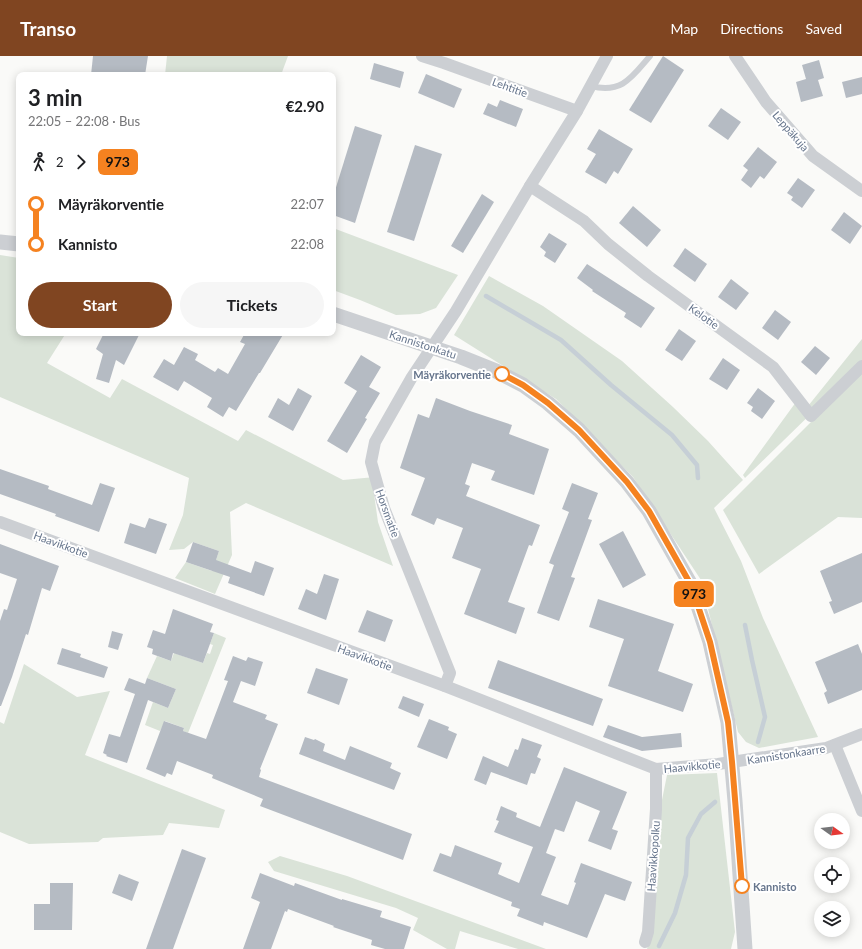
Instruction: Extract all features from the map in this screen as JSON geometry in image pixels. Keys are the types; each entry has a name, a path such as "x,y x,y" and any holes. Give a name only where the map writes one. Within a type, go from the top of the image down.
{"street":[{"name":"Lehtitie","path":"422,56 443,59 577,111"},
{"path":"432,347 456,311 530,186 577,111 607,56"},
{"name":"Leppäkuja","path":"735,56 766,102 813,156 862,191"},
{"name":"Kelotie","path":"530,186 584,221 608,244 648,276 773,367 811,416 862,366"},
{"path":"0,242 16,244"},
{"name":"Kannistonkatu","path":"336,315 432,347 496,371 523,385 548,403 579,430 627,482 649,511 691,585 710,642 728,722 742,886 744,949"},
{"name":"Horsmatie","path":"432,347 412,377 375,442 371,462 384,508 450,673 445,686"},
{"name":"Haavikkotie","path":"0,522 445,686 656,769 732,762"},
{"name":"Kannistonkaarre","path":"732,762 826,748 862,734"},
{"path":"835,745 862,811"},
{"name":"Haavikkopolku","path":"645,942 648,932 656,809 656,769"}],"lane":[{"path":"591,86 602,89 621,85 631,78 650,56"}],"shaded area":[{"path":"167,56 288,56 282,72 165,72"},
{"path":"336,229 458,275 436,308 420,314 396,315 336,291"},
{"path":"0,255 16,258 16,336 64,336 47,363 110,398 122,379 238,441 246,430 343,480 375,477 374,494 378,522 393,566 246,503 230,512 232,555 215,594 175,578 186,562 212,571 219,551 193,542 184,549 169,550 183,515 189,478 0,397"},
{"path":"489,276 543,306 622,361 708,441 743,480 714,508 741,561 763,618 818,737 759,748 746,742 738,732 701,580 633,477 556,399 454,335"},
{"path":"862,339 862,364 745,478 743,475 796,402 804,411"},
{"path":"862,371 862,518 838,517 759,574 723,510"},
{"path":"214,633 226,638 188,733 183,731 184,728 165,721 160,731 145,725 153,702 168,708 176,689 147,678 157,656 171,661 174,653 203,663 207,653 210,654 213,645 210,644"},
{"path":"24,664 77,697 110,691 85,755 225,810 219,828 169,823 163,835 103,838 98,842 29,844 0,832 0,722 4,724"},
{"path":"717,773 735,932 731,949 647,949 652,933 660,810 667,775"},
{"path":"280,856 347,876 546,949 518,949 460,931 455,949 447,949 413,930 418,918 396,908 274,871 268,862"}],"building":[{"path":"93,56 148,56 145,72 91,72"},
{"path":"663,56 684,70 651,123 629,110"},
{"path":"819,60 824,78 818,80 823,96 801,102 796,82 806,79 802,65"},
{"path":"374,63 404,72 400,88 370,79"},
{"path":"426,74 462,89 454,108 418,93"},
{"path":"862,77 862,94 846,98 842,82"},
{"path":"500,100 523,109 516,127 483,114 488,103 497,107"},
{"path":"721,108 741,122 728,140 708,126"},
{"path":"355,126 382,135 355,223 336,216 336,187"},
{"path":"599,129 633,149 618,174 614,171 606,184 585,172 596,154 587,149"},
{"path":"415,145 442,154 414,241 387,232"},
{"path":"758,147 777,162 764,179 760,176 751,188 741,180 748,170 743,166"},
{"path":"798,178 815,190 802,208 791,200 793,197 787,193"},
{"path":"482,194 494,202 463,253 451,246"},
{"path":"633,206 661,230 647,247 619,223"},
{"path":"844,212 862,226 850,244 831,230"},
{"path":"549,233 567,244 555,263 544,256 546,252 540,247"},
{"path":"685,248 707,264 695,282 673,266"},
{"path":"587,264 655,308 641,328 624,317 626,313 592,291 593,290 577,278"},
{"path":"731,279 749,293 736,310 718,297"},
{"path":"775,310 791,322 778,340 762,328"},
{"path":"679,329 696,341 682,361 665,350"},
{"path":"102,336 138,336 124,365 116,360 109,383 96,379 103,354 96,349"},
{"path":"243,336 282,336 236,411 229,407 223,417 207,407 212,398 184,381 178,391 153,377 164,359 174,365 184,347 198,354 195,360 215,372 218,368 228,374 245,344 240,342"},
{"path":"815,346 830,358 816,375 801,362"},
{"path":"361,355 381,367 369,387 380,393 347,453 327,441 357,391 344,383"},
{"path":"723,358 740,370 727,390 709,379"},
{"path":"298,388 312,396 293,431 268,417 278,398 289,405"},
{"path":"758,388 775,401 762,419 751,411 753,407 747,403"},
{"path":"436,398 512,425 509,434 549,449 534,495 491,480 495,471 472,463 465,484 470,486 466,496 540,525 532,546 529,545 508,602 525,608 516,634 464,614 481,569 452,558 463,528 437,518 434,525 411,515 425,478 400,468 418,414 429,418"},
{"path":"0,469 49,486 48,489 92,505 100,483 115,488 99,532 55,516 56,514 0,494"},
{"path":"572,483 598,493 588,519 592,520 571,577 575,578 559,621 537,613 554,565 549,563 569,512 562,509"},
{"path":"149,518 167,524 156,554 124,543 130,523 145,528"},
{"path":"623,531 646,575 623,588 599,544"},
{"path":"193,542 219,551 216,560 251,573 255,561 274,568 264,596 228,583 230,577 186,562"},
{"path":"0,544 59,566 50,591 42,588 28,635 26,634 1,706 0,621 4,609 7,610 17,579 0,573"},
{"path":"862,553 862,602 834,614 829,602 832,601 820,571"},
{"path":"324,574 339,579 326,620 298,609 306,589 317,594"},
{"path":"598,599 674,624 658,671 693,684 683,712 608,686 624,639 589,627"},
{"path":"173,609 213,624 210,632 214,633 203,663 173,653 171,661 152,654 153,649 147,647 153,630 165,634"},
{"path":"367,610 393,620 385,642 358,632"},
{"path":"112,631 123,634 118,650 108,647"},
{"path":"858,644 862,654 862,690 828,704 824,693 827,691 815,662"},
{"path":"62,648 81,654 80,657 108,667 104,678 57,664"},
{"path":"233,656 246,661 248,657 263,662 255,686 241,681 233,702 267,715 265,719 278,724 260,769 259,777 412,834 403,860 260,806 263,799 212,778 213,775 177,761 172,775 167,773 165,777 146,769 164,721 184,728 183,731 206,739 228,681 224,680"},
{"path":"498,660 603,699 593,726 488,688"},
{"path":"316,668 348,679 339,705 307,693"},
{"path":"129,678 145,684 147,678 176,689 168,708 148,700 127,763 106,756 107,755 103,753 109,734 120,737 135,694 124,690"},
{"path":"403,696 424,704 419,717 398,708"},
{"path":"429,719 449,727 448,730 457,734 447,759 417,747"},
{"path":"608,725 642,737 681,733 682,747 642,751 603,737"},
{"path":"305,737 315,739 325,744 323,751 345,760 350,746 392,763 390,768 401,773 394,790 299,754"},
{"path":"522,738 542,745 537,757 541,759 535,774 531,773 527,785 491,772 486,785 474,780 483,756 508,767 515,749 518,750"},
{"path":"564,767 627,792 612,829 618,831 611,850 588,841 600,811 576,801 564,832 555,829 546,853 556,857 541,895 568,905 581,863 632,882 625,901 605,894 587,938 544,922 543,926 517,916 520,909 511,906 512,902 433,871 440,853 451,857 455,845 502,863 498,874 519,883 533,847 494,832 499,821 496,820 501,806 517,813 516,817 540,827"},
{"path":"182,849 206,858 173,949 146,949"},
{"path":"260,873 294,886 295,883 342,900 382,911 380,917 411,927 404,949 385,949 371,945 372,940 333,927 334,926 288,909 287,912 285,911 271,949 243,949 260,902 251,898"},
{"path":"119,874 139,882 132,901 112,893"},
{"path":"50,883 73,883 72,930 34,930 34,904 50,904"}],"waterway":[{"path":"486,296 561,340 611,385 672,435 697,465 698,478"},
{"path":"745,625 765,717 758,742"},
{"path":"659,946 675,913 686,875 688,838 701,814 715,802"}],"bus line":[{"name":"973","path":"502,374 523,385 548,403 579,430 627,482 649,511 691,585 710,642 728,722 742,886"}],"place":[{"name":"Mäyräkorventie","path":"502,374"},
{"name":"Kannisto","path":"742,886"}]}
